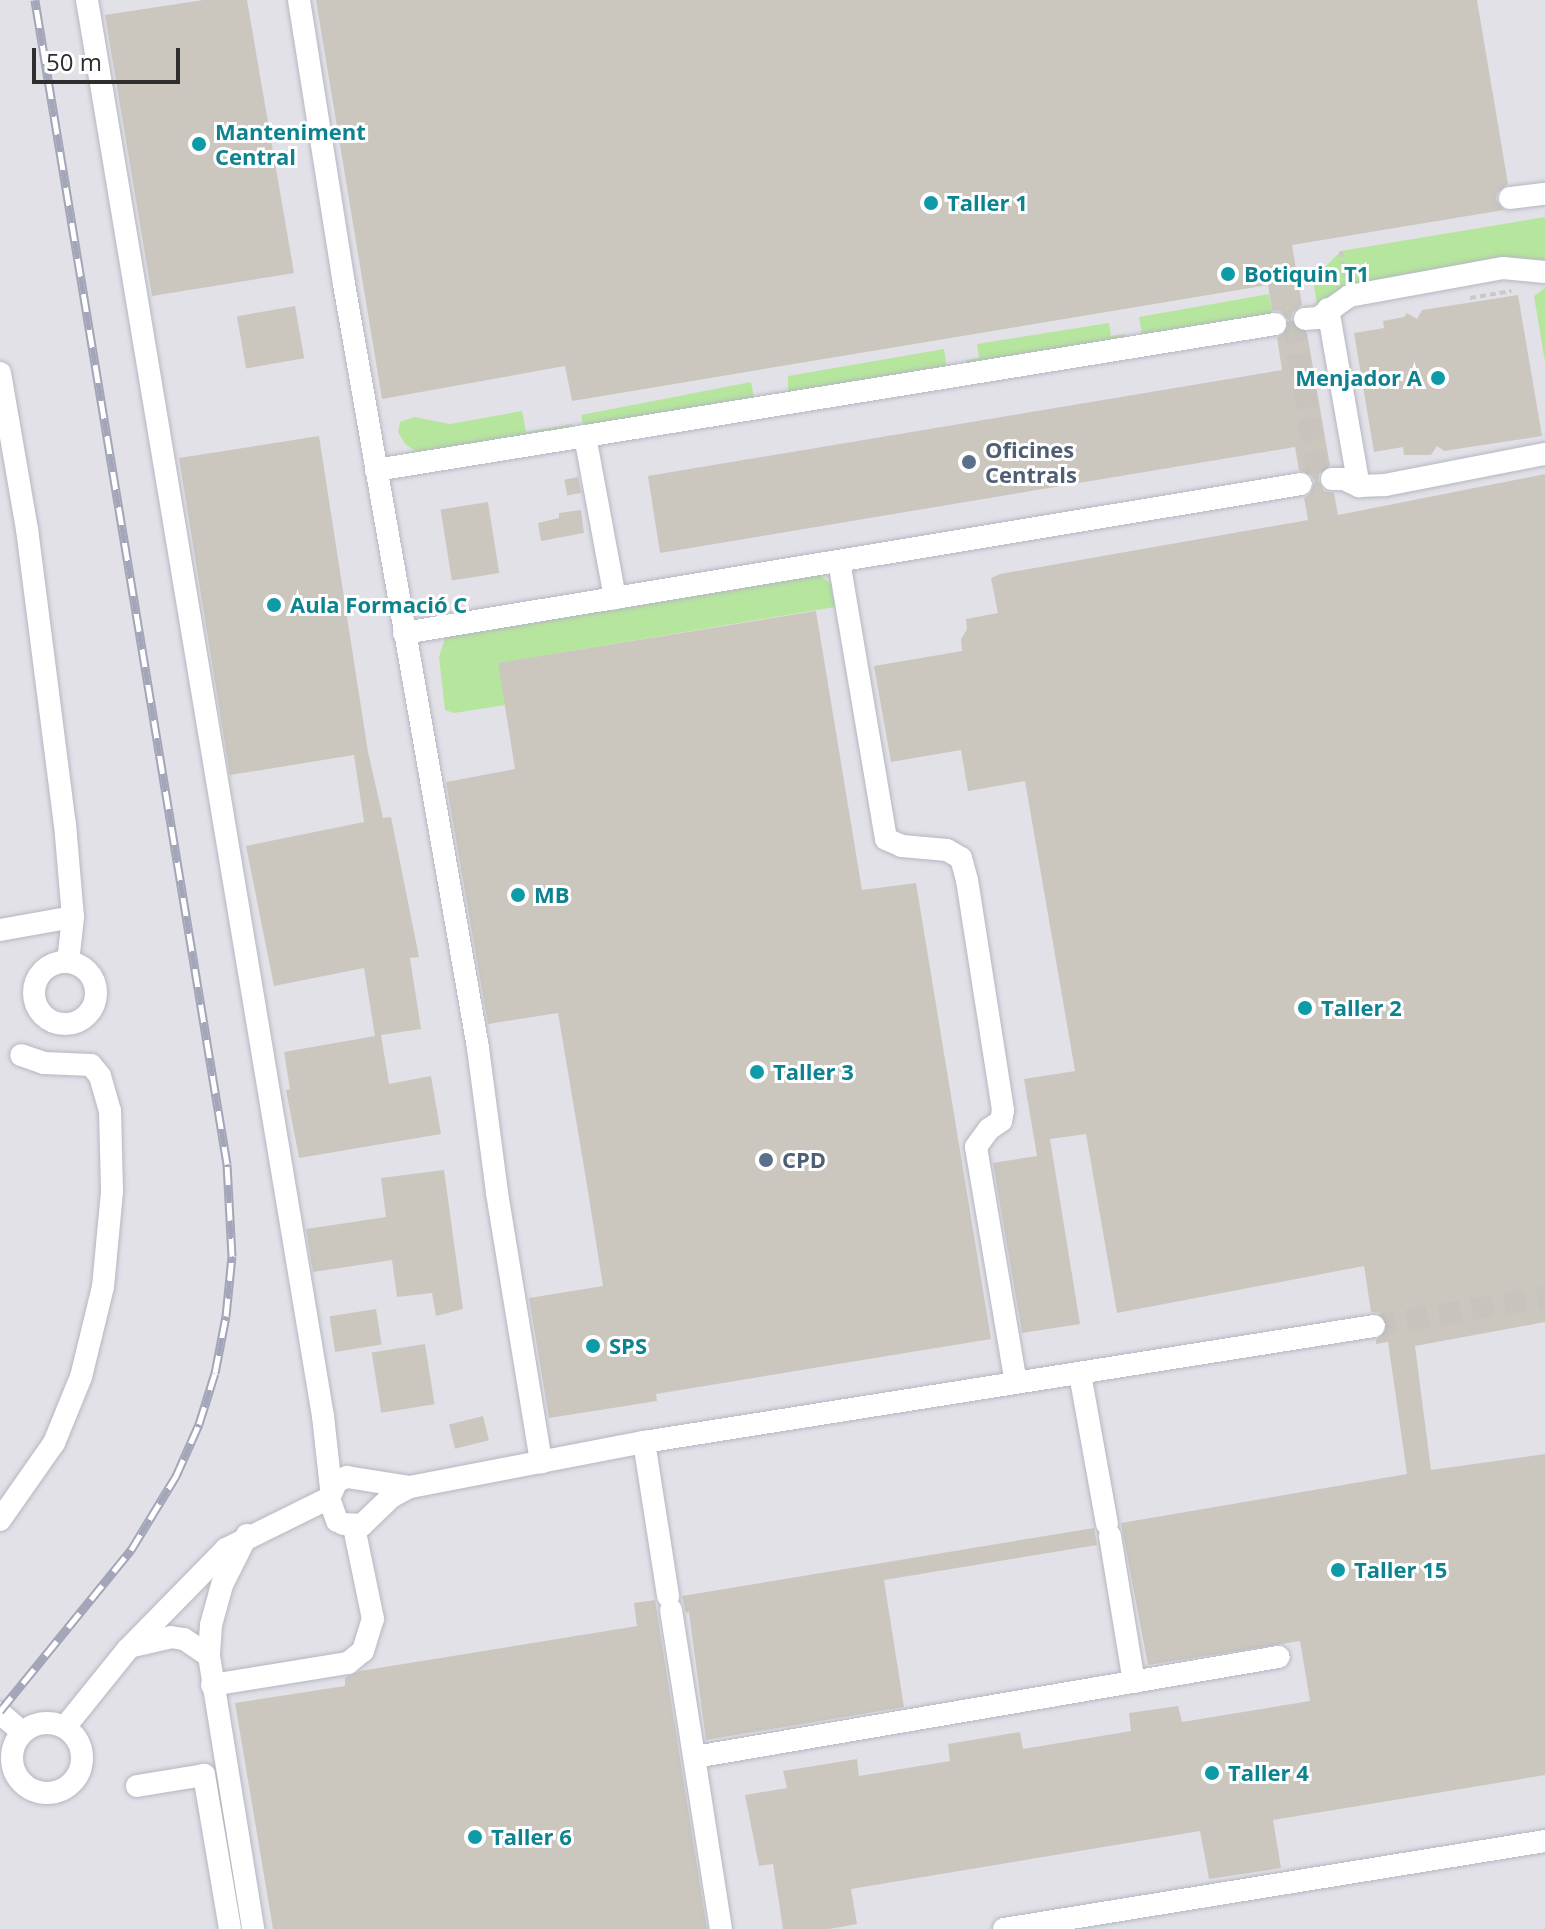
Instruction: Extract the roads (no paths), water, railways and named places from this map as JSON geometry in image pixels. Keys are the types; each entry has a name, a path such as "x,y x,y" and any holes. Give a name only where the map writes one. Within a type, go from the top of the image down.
{"lane":[{"path":"87,0 328,1445 344,1486 345,1524 373,1619 363,1651 348,1663 212,1685"},
{"path":"299,0 376,470 478,1048 497,1193 541,1462"},
{"path":"1510,198 1545,194"},
{"path":"1305,319 1318,318 1349,296 1503,268 1545,272"},
{"path":"1328,309 1359,486"},
{"path":"376,470 1275,324"},
{"path":"0,373 27,529 65,824 73,917 68,962"},
{"path":"585,436 615,598"},
{"path":"1332,479 1344,479 1359,486 1385,485 1545,454"},
{"path":"404,633 1301,484"},
{"path":"839,561 886,839 902,846 947,850 961,858 1003,1110 1001,1121 989,1129 976,1147 1016,1383"},
{"path":"0,930 73,917"},
{"path":"0,1520 54,1443 81,1377 103,1287 112,1191 110,1111 100,1076 91,1065 44,1063 21,1055"},
{"path":"284,1522 344,1486 410,1487 644,1442 1374,1326"},
{"path":"1080,1374 1134,1682"},
{"path":"644,1442 721,1929"},
{"path":"344,1486 376,1491 377,1510"},
{"path":"65,1727 128,1649 209,1563 247,1535 284,1522 313,1518 345,1524 372,1518 377,1510 410,1487"},
{"path":"247,1535 222,1585 211,1625 209,1656 253,1929"},
{"path":"128,1649 171,1637 195,1644 209,1656"},
{"path":"695,1757 1029,1688 1134,1682 1278,1657"},
{"path":"0,1713 22,1732"},
{"path":"0,1775 22,1732 43,1722 65,1727 80,1745 81,1768 67,1787 44,1793 0,1792"},
{"path":"11,1754 13,1769 20,1782 33,1791"},
{"path":"137,1786 204,1775 230,1929"},
{"path":"1004,1929 1545,1841"}],"tunnel":[{"path":"1293,321 1319,481"},
{"path":"1374,1326 1545,1297"}],"railway":[{"path":"0,1711 131,1550 176,1476 199,1424 215,1373 226,1316 232,1256 227,1164 35,0"}],"place":[{"name":"Manteniment Central","path":"199,144"},
{"name":"Taller 1","path":"931,203"},
{"name":"Botiquin T1","path":"1228,274"},
{"name":"Menjador A","path":"1438,378"},
{"name":"Oficines Centrals","path":"969,462"},
{"name":"Aula Formació C","path":"274,605"},
{"name":"MB","path":"518,895"},
{"name":"Taller 2","path":"1305,1008"},
{"name":"Taller 3","path":"757,1072"},
{"name":"CPD","path":"766,1160"},
{"name":"SPS","path":"593,1346"},
{"name":"Taller 15","path":"1338,1570"},
{"name":"Taller 4","path":"1212,1773"},
{"name":"Taller 6","path":"475,1837"}]}
